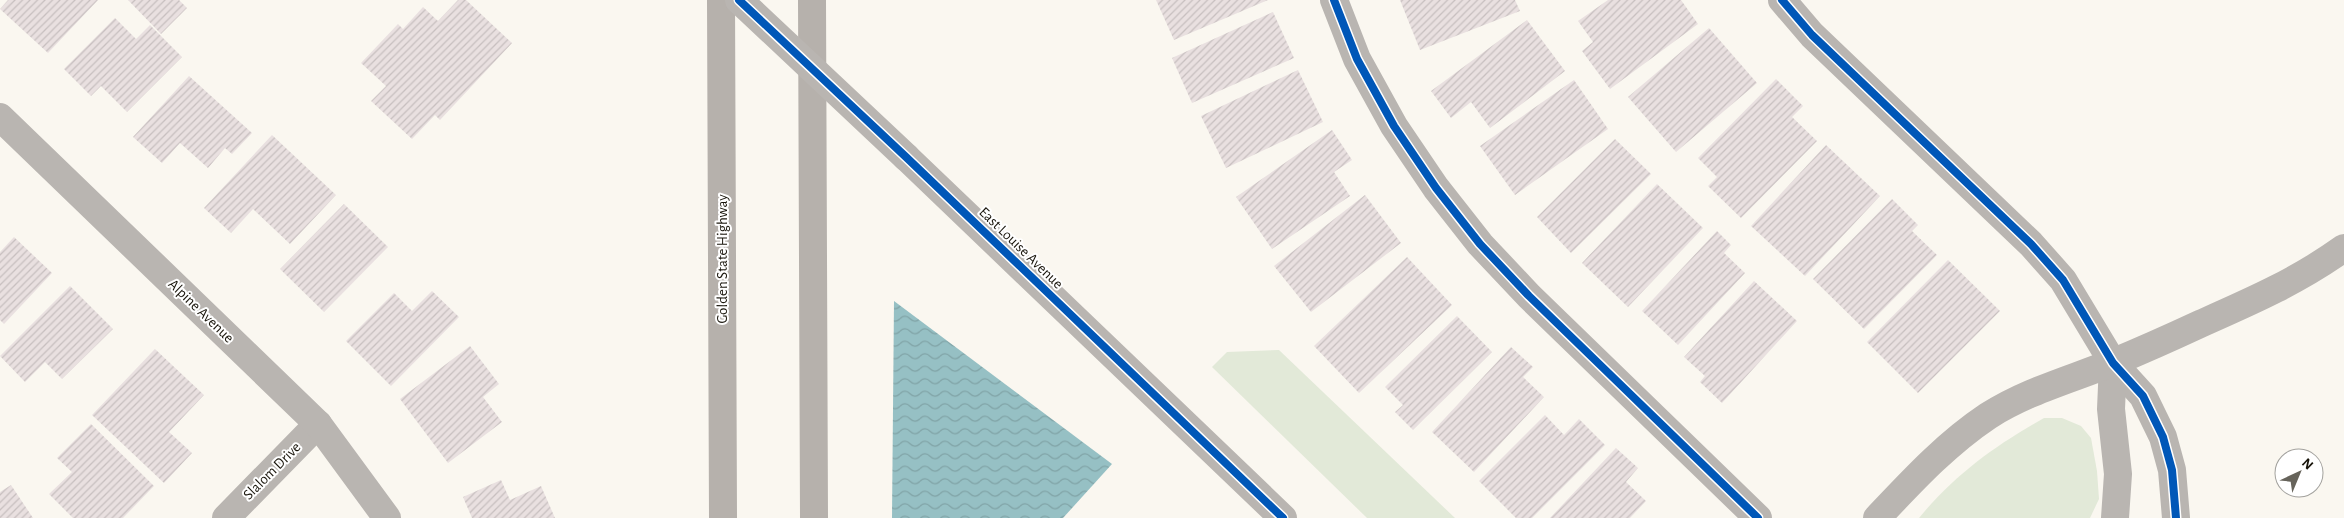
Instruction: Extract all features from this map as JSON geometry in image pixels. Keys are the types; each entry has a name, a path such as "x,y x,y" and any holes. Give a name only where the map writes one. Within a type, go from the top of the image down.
{"highway":[{"name":"Golden State Highway","path":"721,0 723,518"},
{"path":"812,0 814,518"}],"street":[{"name":"East Louise Avenue","path":"739,0 1283,518"},
{"path":"1334,0 1357,59 1394,126 1436,188 1480,244 1536,303 1758,518"},
{"path":"1782,0 1812,35 2031,244 2063,280 2113,363 2143,396 2163,437 2172,470 2176,518"},
{"name":"Alpine Avenue","path":"0,117 318,424 387,518"},
{"path":"1877,518 1924,468 1989,415 2030,394 2113,363 2279,290 2315,269 2344,248"},
{"path":"2113,363 2111,409 2118,474 2115,518"},
{"name":"Slalom Drive","path":"226,518 318,424"}],"green space":[{"path":"1279,350 1455,518 1367,518 1212,367 1227,352"},
{"path":"2044,418 2062,418 2081,426 2091,438 2097,471 2099,499 2090,518 1919,518 1947,488 1977,462 2009,439"}],"water":[{"path":"894,301 1112,464 1063,518 892,518"}],"building":[{"path":"8,0 98,0 48,53 0,9"},
{"path":"128,0 179,0 187,8 161,34"},
{"path":"458,0 466,0 512,43 440,120 435,115 412,139 371,101 386,86 361,63 398,24 403,29 423,7 438,21"},
{"path":"1156,0 1268,0 1174,40"},
{"path":"1400,0 1515,0 1520,11 1420,50"},
{"path":"1608,0 1681,0 1698,24 1610,89 1582,51 1593,42 1578,21"},
{"path":"1273,12 1294,58 1192,103 1172,58"},
{"path":"115,18 136,39 150,25 182,57 127,112 101,86 91,96 64,69"},
{"path":"1527,20 1565,71 1490,128 1471,102 1451,118 1431,91"},
{"path":"1709,28 1757,83 1676,152 1628,97"},
{"path":"1298,70 1323,122 1226,168 1201,116"},
{"path":"189,76 252,133 232,154 225,148 208,168 180,143 162,163 133,137"},
{"path":"1776,79 1803,106 1792,117 1817,141 1741,218 1708,186 1717,177 1698,158"},
{"path":"1574,80 1608,129 1515,195 1480,146"},
{"path":"1332,130 1352,160 1334,172 1350,196 1272,249 1236,197"},
{"path":"272,135 336,195 290,244 253,209 231,233 204,208"},
{"path":"1615,139 1651,174 1571,253 1537,217"},
{"path":"1826,145 1880,196 1805,276 1751,226"},
{"path":"1657,184 1703,228 1628,307 1582,263"},
{"path":"1365,195 1401,243 1311,312 1274,266"},
{"path":"1892,199 1918,225 1912,231 1937,255 1864,329 1813,279"},
{"path":"344,204 388,247 324,312 280,269"},
{"path":"1717,231 1731,245 1724,253 1745,273 1678,345 1642,311"},
{"path":"14,237 52,273 4,324 0,320 0,252"},
{"path":"1407,257 1452,305 1359,393 1314,346"},
{"path":"1948,260 2000,311 1918,393 1867,342"},
{"path":"1754,281 1797,321 1722,403 1700,382 1705,376 1684,357"},
{"path":"70,286 113,329 62,379 45,362 25,382 0,356"},
{"path":"432,291 459,317 391,386 346,341 394,293 412,311"},
{"path":"1457,316 1492,352 1413,430 1395,412 1403,405 1385,387"},
{"path":"470,346 499,384 483,397 502,422 448,463 400,399"},
{"path":"1511,347 1533,367 1523,377 1544,397 1474,472 1432,432"},
{"path":"155,349 204,395 169,432 192,453 164,483 92,415"},
{"path":"1545,415 1564,435 1579,419 1605,445 1532,518 1516,518 1479,481"},
{"path":"91,424 154,486 123,518 73,518 49,494 72,472 57,458"},
{"path":"1616,448 1638,468 1626,482 1646,501 1630,518 1550,518"},
{"path":"501,480 510,500 541,486 555,518 472,518 463,497"},
{"path":"11,485 33,518 0,518 0,492"}],"cycle path":[{"path":"739,0 1283,518"},
{"path":"1334,0 1357,59 1394,126 1436,188 1480,244 1529,296 1758,518"},
{"path":"1782,0 1812,35 2031,244 2063,280 2113,363 2143,396 2163,437 2172,470 2176,518"}]}
